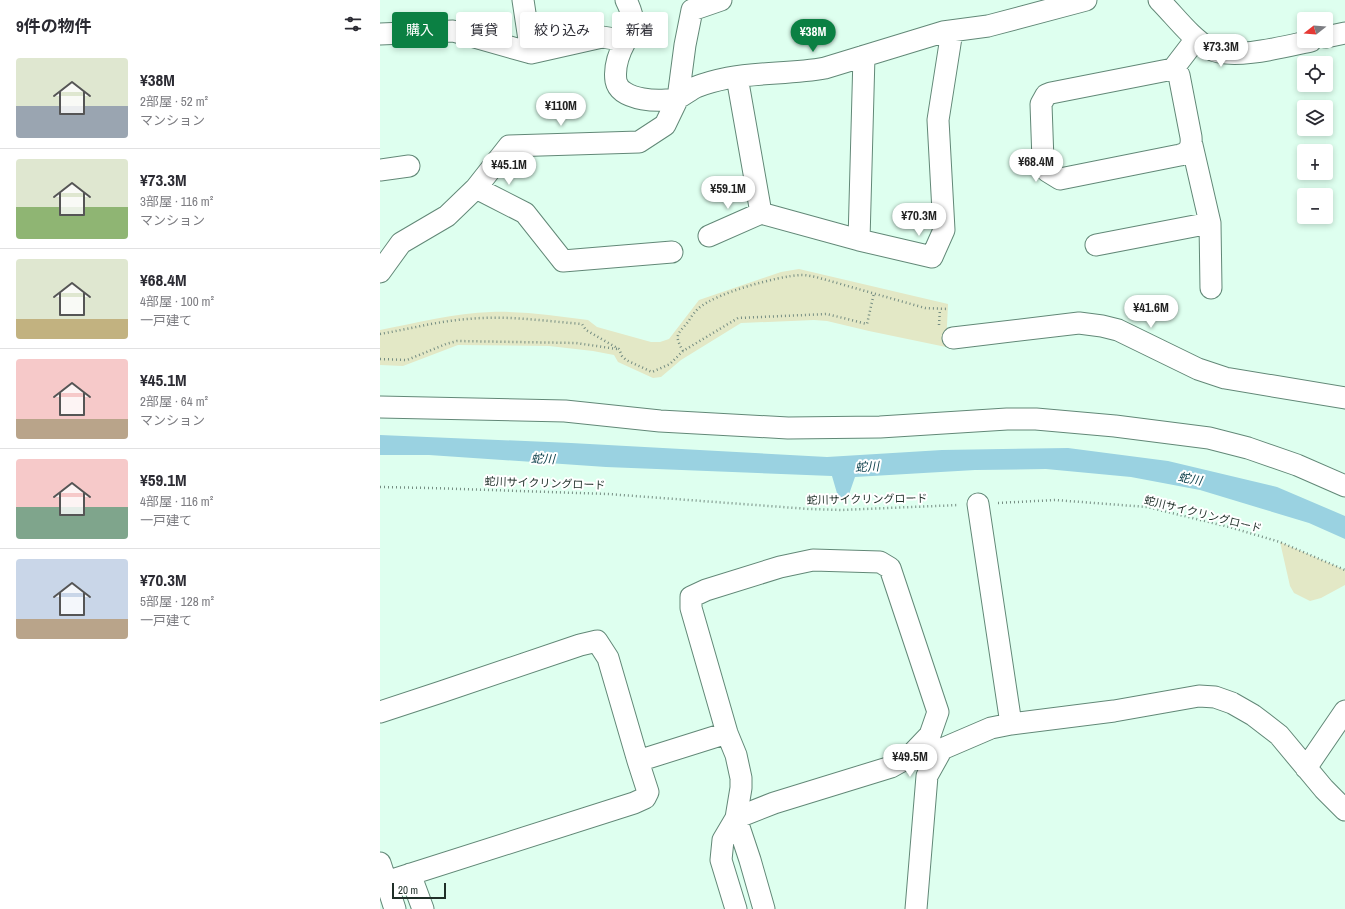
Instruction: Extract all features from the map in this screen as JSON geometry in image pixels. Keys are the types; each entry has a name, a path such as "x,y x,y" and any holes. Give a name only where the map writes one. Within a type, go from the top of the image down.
{"street":[{"path":"523,0 531,53"},
{"path":"626,0 631,12"},
{"path":"380,272 401,242 448,216 476,188 509,146 639,142 665,125 678,98 685,45 692,10 721,0"},
{"path":"622,48 615,72 616,82 620,90 637,98 662,100 678,98 698,86 737,77 826,68 943,32 1004,23 1086,0"},
{"path":"1159,0 1196,39 1212,50 1230,53 1267,51 1297,44"},
{"path":"381,30 453,31 531,53 602,37 612,39"},
{"path":"709,236 761,214 859,240 932,257 944,230 938,120 952,31"},
{"path":"1333,36 1345,33"},
{"path":"1192,145 1187,152 1180,156 1060,179 1047,171 1043,161 1041,104 1046,95 1051,93 1173,69 1196,39"},
{"path":"859,240 864,56"},
{"path":"1173,69 1179,75 1192,145 1210,223 1211,288"},
{"path":"737,77 761,214"},
{"path":"380,170 409,166"},
{"path":"476,188 525,213 563,261 672,252"},
{"path":"1096,245 1210,223"},
{"path":"953,338 1079,323 1102,326 1118,330 1198,369 1225,378 1299,389 1345,398"},
{"path":"380,407 565,411 660,421 788,428 880,427 1007,419 1044,420 1115,426 1209,438 1248,448 1297,465 1345,486"},
{"path":"978,504 1011,724"},
{"path":"736,818 774,803 891,768 909,757 930,734 938,712 890,568 880,562 813,560 780,567 706,590 691,597 691,608 727,733 736,755 740,778 741,788 736,818 724,840 721,860 736,909"},
{"path":"380,712 580,645 597,642 608,658 648,792 645,798 410,874 383,873 395,909"},
{"path":"916,909 927,776 942,750 991,728 1011,724 1114,711 1199,696 1215,697 1232,703 1253,714 1279,735 1324,789 1345,810"},
{"path":"1306,768 1345,711"},
{"path":"638,761 727,733"},
{"path":"736,818 764,909"},
{"path":"410,874 423,909"}],"path":[{"path":"683,351 678,341 678,334 699,308 706,303 730,292 766,281 803,275 925,308 948,309"},
{"path":"380,334 468,319 529,319 582,324 586,330 619,349 622,356 626,360 652,372 670,364 683,351 738,318 828,314 867,324 874,293"},
{"path":"380,359 407,360 446,344 457,342 576,343 619,349"},
{"name":"蛇川サイクリングロード","path":"380,487 608,494 833,510 1055,500 1147,507 1229,527 1280,542 1345,570"}],"green space":[{"path":"799,269 948,304 946,347 827,321 814,320 741,323 681,360 661,377 653,378 618,362 614,355 549,346 458,345 403,366 380,365 380,330 464,314 491,312 528,313 588,320 597,327 651,342 660,342 669,339 699,300 781,272"},
{"path":"1280,542 1345,570 1345,585 1321,598 1310,601 1294,593 1290,586"}],"water":[{"name":"蛇川","path":"380,435 571,443 827,457 942,450 1068,448 1168,461 1277,487 1345,516 1345,539 1309,523 1200,490 1131,477 1046,469 975,470 855,477 847,500 839,500 832,476 606,467 429,455 380,455"}]}
